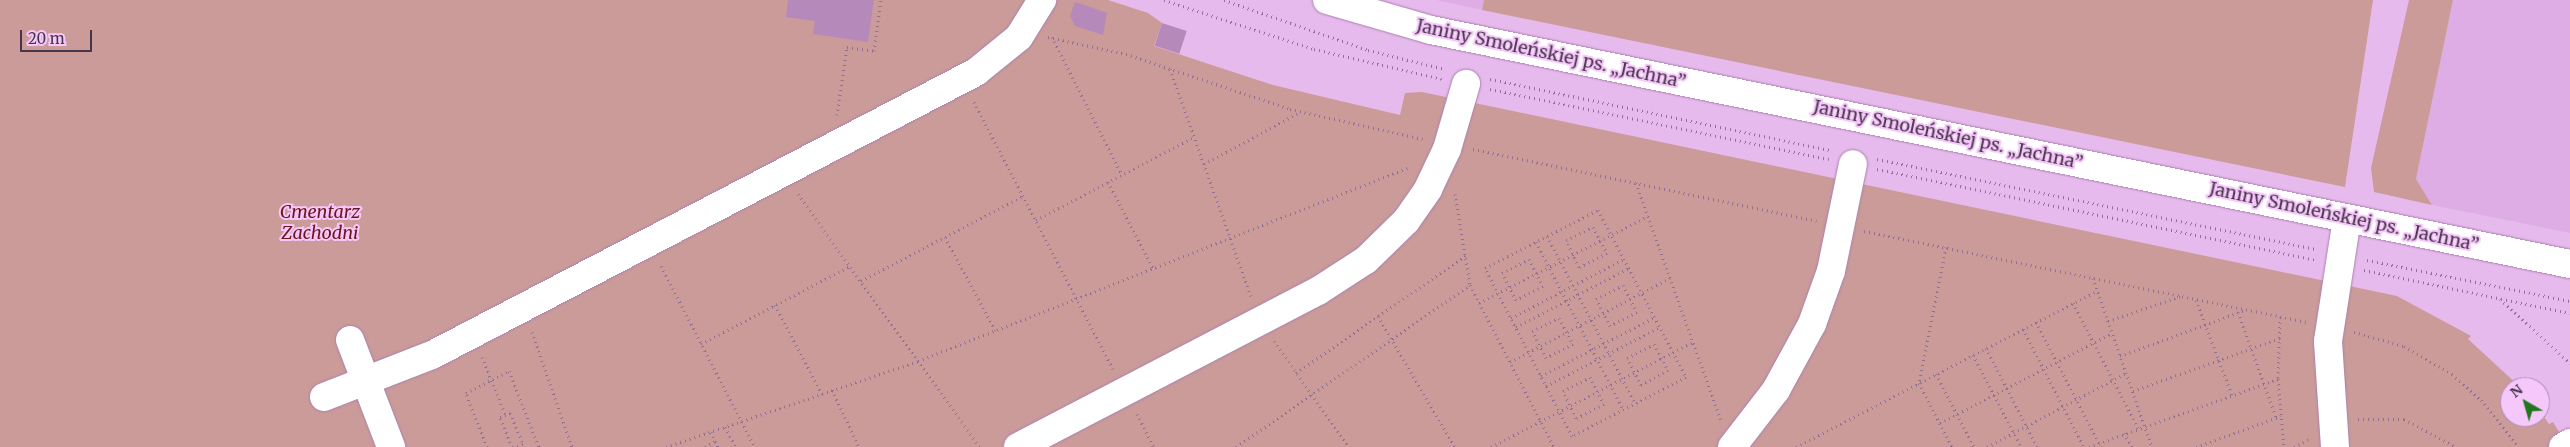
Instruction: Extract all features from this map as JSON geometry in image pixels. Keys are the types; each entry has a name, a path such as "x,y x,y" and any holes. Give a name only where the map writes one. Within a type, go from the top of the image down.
{"street":[{"path":"324,397 367,383 473,334 962,79 1001,55 1023,33 1042,0"},
{"name":"Janiny Smoleńskiej ps. „Jachna”","path":"1327,0 1431,30 2570,264"},
{"path":"1018,447 1260,321 1352,270 1381,247 1416,207 1448,148 1466,78"},
{"path":"1728,438 1776,390 1801,347 1822,298 1842,226 1854,158"},
{"path":"2334,437 2329,327 2339,254 2347,218"},
{"path":"350,340 392,447"},
{"path":"2563,447 2570,444"}],"path":[{"path":"839,143 834,133 848,47 874,51 882,0"},
{"path":"1224,0 1368,50 1466,78 1854,158 2570,301"},
{"path":"1023,33 1052,37 1170,69 1301,112 1448,148 1636,183 2389,341 2437,364 2481,400 2519,447"},
{"path":"1052,37 1122,175"},
{"path":"1170,69 1260,321 1349,447"},
{"path":"962,79 1154,447"},
{"path":"1204,164 1301,112"},
{"path":"1036,220 1194,137"},
{"path":"669,447 918,361 1230,238 1448,148"},
{"path":"783,173 980,447"},
{"path":"1108,182 1153,268"},
{"path":"1636,183 1728,438"},
{"path":"1454,188 1470,285 1554,447"},
{"path":"860,281 1023,196"},
{"path":"1598,210 1611,234 1686,376 1572,436 1485,268 1598,210"},
{"path":"1479,303 1648,216"},
{"path":"1593,227 1600,241 1607,254 1579,267 1566,240 1593,227"},
{"path":"1547,236 1635,403"},
{"path":"945,237 995,330"},
{"path":"1536,242 1623,409"},
{"path":"649,243 755,447"},
{"path":"1946,247 1919,383 1952,447"},
{"path":"1296,373 1465,256"},
{"path":"1510,318 1624,258"},
{"path":"1530,259 1537,273 1543,286 1516,300 1502,273 1530,259"},
{"path":"701,344 850,266"},
{"path":"1516,327 1629,268"},
{"path":"1510,362 1670,278"},
{"path":"2093,278 2152,447"},
{"path":"1236,447 1470,285"},
{"path":"1623,285 1630,299 1637,312 1610,326 1596,299 1623,285"},
{"path":"1796,447 2097,291"},
{"path":"2108,321 2181,296"},
{"path":"2498,298 2570,363"},
{"path":"2196,299 2232,395"},
{"path":"2073,303 2138,428"},
{"path":"775,305 822,394"},
{"path":"524,307 572,447"},
{"path":"2120,356 2246,310"},
{"path":"2238,312 2276,418"},
{"path":"1378,316 1390,340 1455,447"},
{"path":"1541,376 1655,317"},
{"path":"2280,317 2278,379 2284,447"},
{"path":"1560,318 1567,332 1573,344 1546,358 1532,331 1560,318"},
{"path":"2036,322 2100,445"},
{"path":"1546,386 1660,327"},
{"path":"2023,329 2084,447"},
{"path":"1940,423 2112,333"},
{"path":"473,334 505,414"},
{"path":"2132,391 2280,338"},
{"path":"1491,447 1693,342"},
{"path":"1654,344 1662,358 1668,370 1641,384 1627,358 1654,344"},
{"path":"1986,348 2037,447"},
{"path":"1973,355 2021,447"},
{"path":"487,447 466,394 509,371 538,447"},
{"path":"1936,374 1974,447"},
{"path":"1987,447 2126,374"},
{"path":"1590,377 1597,392 1604,404 1576,418 1562,391 1590,377"},
{"path":"2089,447 2100,445 2124,433 2278,379"},
{"path":"832,390 859,447"},
{"path":"510,412 522,444 516,447 500,417 505,414 510,412"},
{"path":"2196,447 2281,416"},
{"path":"2294,447 2334,437 2358,419 2393,418 2428,429 2456,447"},
{"path":"725,427 736,447"},
{"path":"710,432 718,447"},
{"path":"2124,433 2132,447"},
{"path":"704,447 716,441"}],"shaded area":[{"path":"1436,0 1484,0 1482,10"},
{"path":"2453,0 2570,0 2570,233 2432,205 2416,179"}],"green space":[{"name":"Cmentarz Zachodni","path":"0,0 1108,0 1148,13 1162,23 1154,46 1273,85 1400,115 1405,93 1422,92 2397,296 2471,336 2468,339 2509,377 2500,377 2500,427 2550,427 2550,424 2553,422 2568,447 0,447"},
{"path":"1484,0 2373,0 2345,187 1482,10"},
{"path":"2409,0 2453,0 2416,179 2432,205 2374,192 2371,168"}],"building":[{"path":"788,0 874,0 868,42 813,34 815,21 786,17"},
{"path":"1075,2 1107,13 1103,35 1075,26 1070,16"},
{"path":"1162,23 1187,31 1179,54 1155,46"}]}
